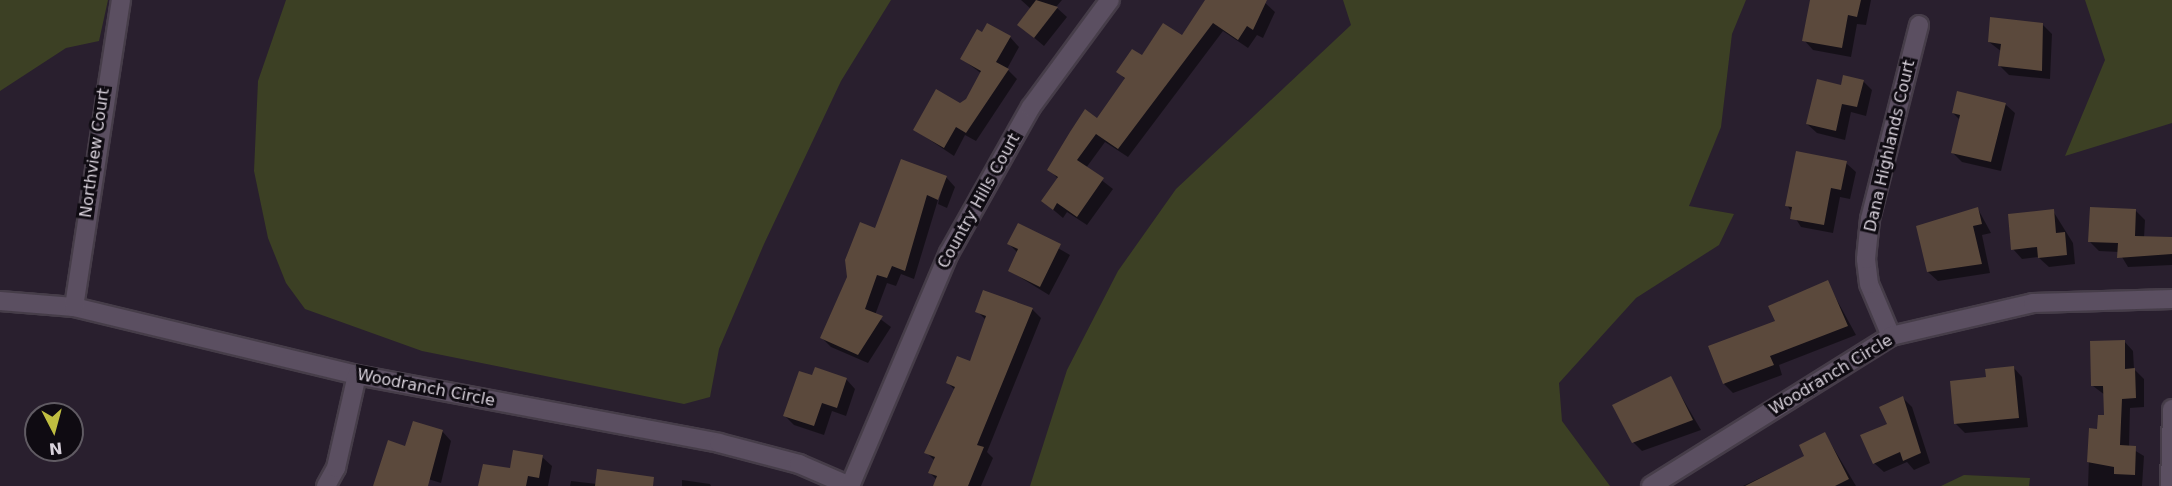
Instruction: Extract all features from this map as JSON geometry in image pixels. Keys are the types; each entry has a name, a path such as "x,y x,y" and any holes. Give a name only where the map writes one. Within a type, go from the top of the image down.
{"street":[{"name":"Northview Court","path":"74,308 121,0"},
{"name":"Country Hills Court","path":"850,486 949,253 1031,107 1110,0"},
{"name":"Dana Highlands Court","path":"1891,336 1869,284 1866,259 1870,219 1919,24"},
{"name":"Woodranch Circle","path":"1651,486 1891,336 2033,303 2172,299"},
{"name":"Woodranch Circle","path":"0,301 74,308 357,375 719,442 799,464 850,486"},
{"path":"326,486 336,468 357,375"},
{"path":"2170,486 2172,409"}],"green space":[{"path":"0,0 108,0 99,41 66,48 0,91"},
{"path":"286,0 891,0 841,81 764,244 719,349 710,397 684,404 422,351 305,309 286,283 268,238 254,171 258,81"},
{"path":"1343,0 1746,0 1732,34 1721,127 1689,206 1734,214 1719,245 1636,298 1559,383 1562,421 1610,486 1030,486 1067,370 1118,271 1176,189 1351,25"},
{"path":"2085,0 2172,0 2172,123 2065,156 2105,60"},
{"path":"1964,475 2030,478 2029,486 1941,486"}],"building":[{"path":"1036,0 1058,7 1034,38 1017,25"},
{"path":"1205,0 1267,0 1253,30 1247,26 1238,40 1213,23 1118,149 1096,134 1077,160 1104,178 1077,217 1057,203 1053,210 1041,201 1058,177 1047,170 1085,109 1097,118 1125,78 1116,72 1132,49 1142,55 1163,23 1182,35"},
{"path":"1810,0 1861,0 1857,17 1848,15 1842,48 1802,41"},
{"path":"1990,17 2043,23 2042,71 1998,66 2001,44 1988,42"},
{"path":"987,23 1011,36 996,62 1009,69 966,133 956,127 944,148 913,130 936,89 960,103 966,99 981,71 960,59 977,29 982,32"},
{"path":"1843,75 1864,80 1857,107 1842,104 1836,131 1806,124 1817,79 1841,85"},
{"path":"1957,91 2006,103 1991,162 1951,153 1960,115 1952,113"},
{"path":"1796,151 1847,161 1841,190 1831,188 1824,225 1790,219 1792,207 1785,206"},
{"path":"901,159 947,176 938,200 927,195 905,271 892,266 887,278 877,275 865,309 883,316 858,355 820,338 847,277 845,260 860,222 875,228"},
{"path":"1978,207 1982,224 1973,226 1982,264 1927,272 1916,226"},
{"path":"2090,207 2136,209 2135,236 2172,237 2172,254 2117,258 2118,243 2088,242"},
{"path":"2054,209 2056,233 2065,232 2067,255 2038,258 2037,247 2011,250 2008,214"},
{"path":"1018,223 1061,244 1040,287 1008,271 1018,249 1007,244"},
{"path":"1828,280 1848,326 1770,356 1774,365 1723,384 1708,346 1775,321 1768,306"},
{"path":"983,290 1033,308 977,445 984,447 968,486 933,486 937,476 928,473 935,457 924,453 955,387 946,383 957,356 970,361 986,316 975,312"},
{"path":"2125,340 2125,369 2135,368 2136,398 2122,399 2120,445 2136,446 2135,475 2114,474 2114,467 2087,462 2089,428 2097,429 2098,415 2104,415 2103,386 2091,386 2090,341"},
{"path":"2014,366 2019,418 1954,424 1950,381 1986,377 1985,369"},
{"path":"815,367 847,378 837,408 822,403 814,426 783,416 799,371 812,375"},
{"path":"1671,376 1693,420 1632,443 1612,405"},
{"path":"1903,396 1921,453 1903,461 1900,452 1873,464 1860,435 1887,424 1879,407"},
{"path":"413,421 443,430 428,486 373,486 388,440 405,446"},
{"path":"1825,432 1849,479 1835,486 1745,486 1804,456 1799,445"},
{"path":"513,450 543,455 539,478 528,476 526,486 478,486 483,464 510,468"},
{"path":"597,469 654,477 653,486 595,486"}]}
